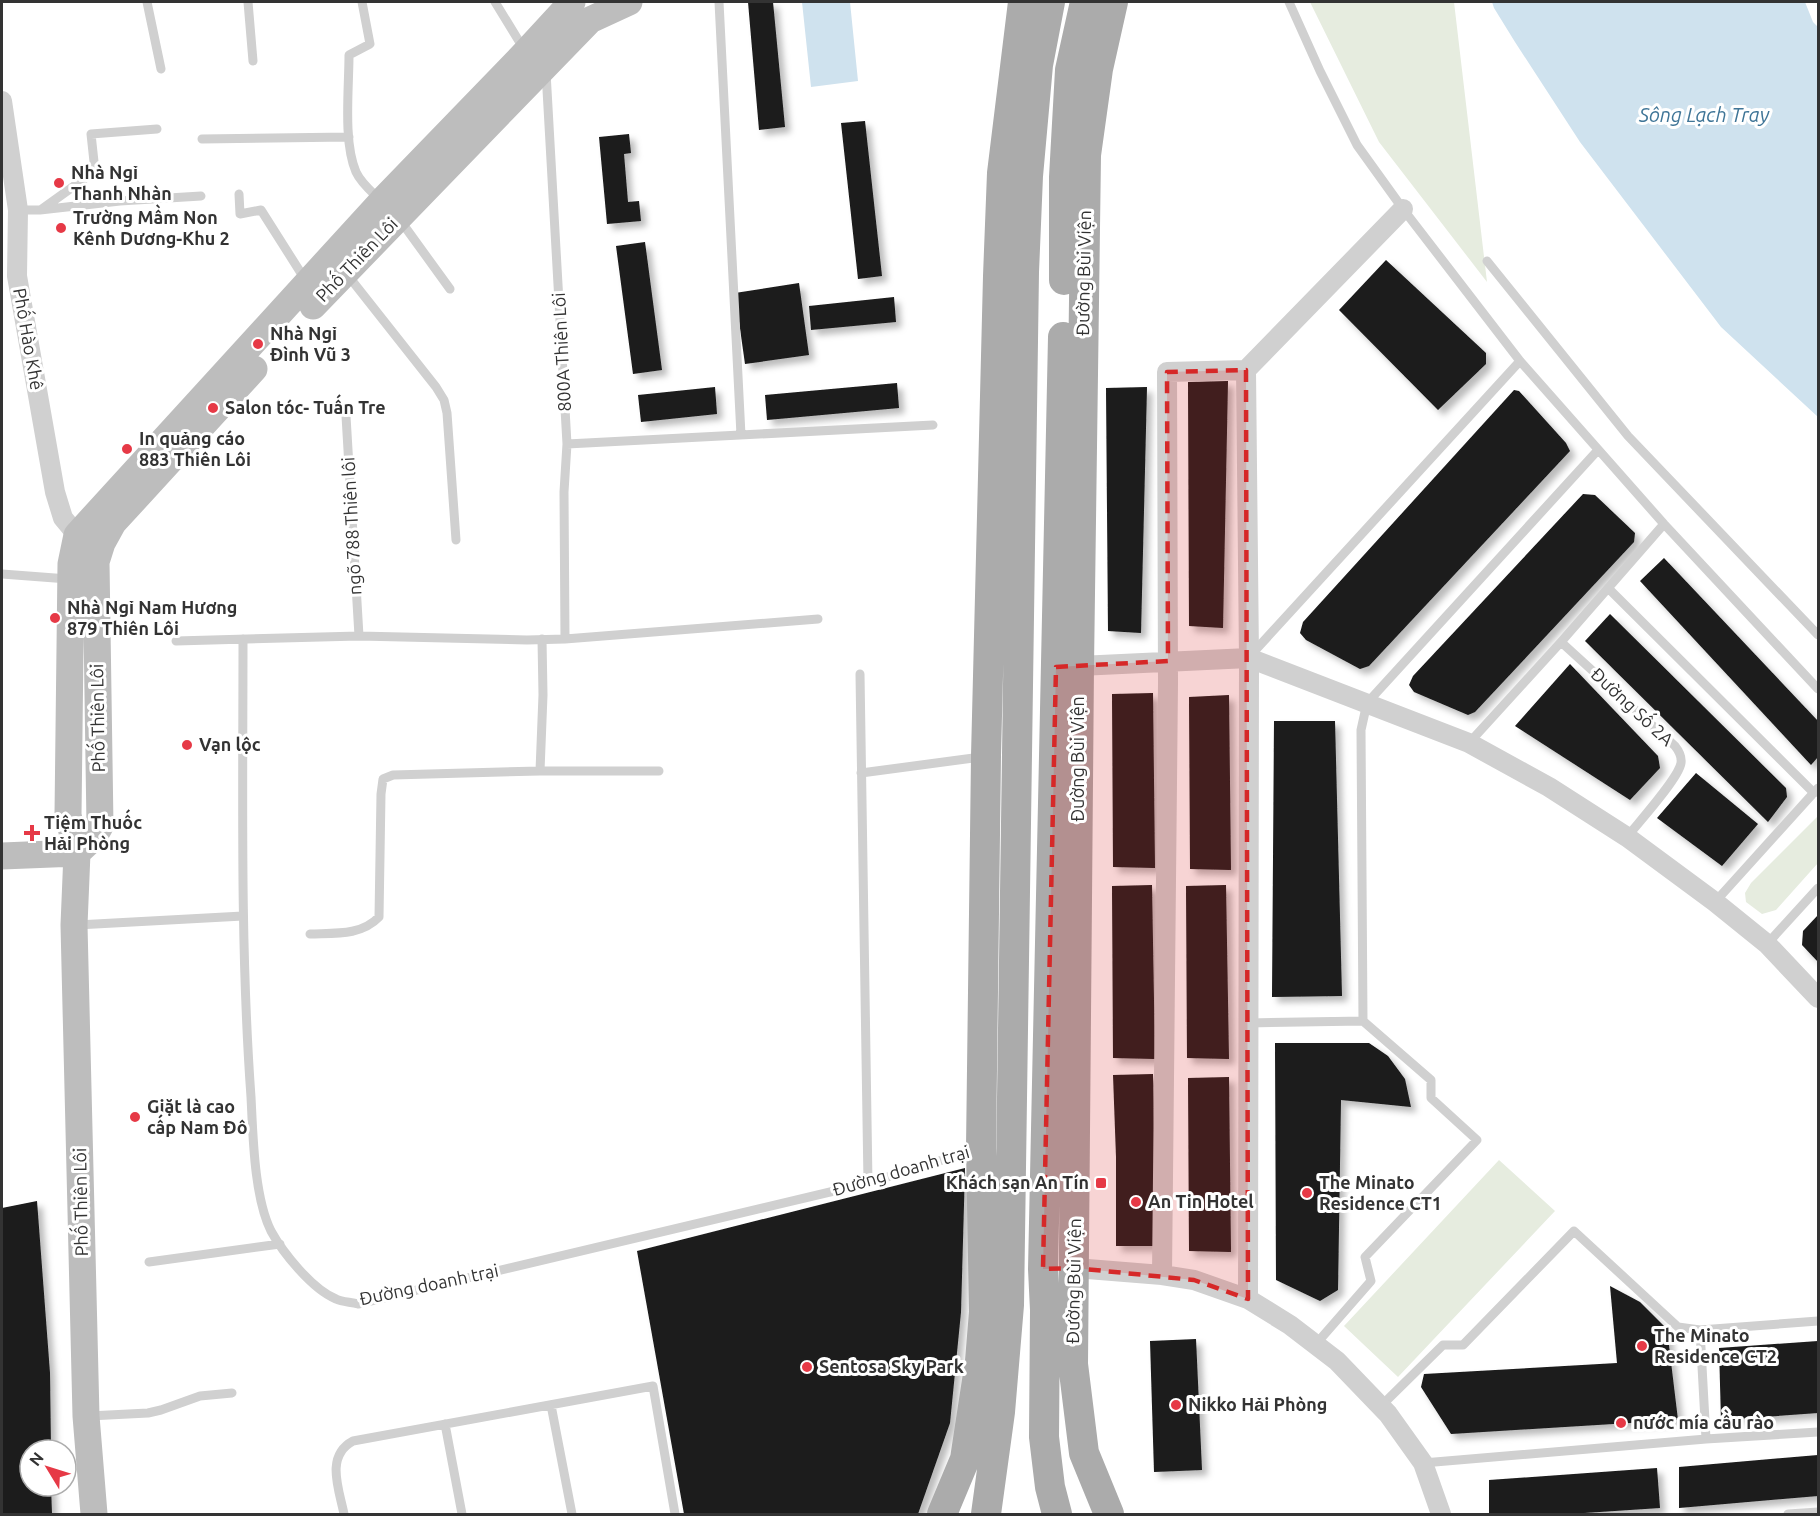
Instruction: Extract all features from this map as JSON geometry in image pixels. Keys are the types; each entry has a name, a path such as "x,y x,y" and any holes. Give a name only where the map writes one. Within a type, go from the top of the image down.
{"main road":[{"name":"Phố Thiên Lôi","path":"536,59 572,2"},
{"name":"Phố Thiên Lôi","path":"94,1515 86,1416 74,925 77,853 68,815 71,564 308,284 390,210 536,59 590,20 629,2"},
{"path":"986,1515 1000,1412 996,1308 981,1148 986,756 1002,173 1023,2"},
{"path":"942,1515 965,1459 980,1361 996,1308 1024,272 1028,176 1038,65 1050,2"},
{"name":"Đường Bùi Viện","path":"1085,2 1070,70 1064,177 1067,667 1075,1268 1073,1365 1084,1453 1109,1515"},
{"name":"Đường Bùi Viện","path":"1057,1515 1050,1487 1044,1437 1043,1269 1086,154 1098,69 1113,2"},
{"name":"Phố Thiên Lôi","path":"90,539 113,523 345,272 390,210"},
{"path":"1024,272 1064,271"},
{"name":"Phố Thiên Lôi","path":"77,853 94,837 100,826 96,562 90,539"},
{"path":"2,855 77,853"},
{"path":"1043,1269 1075,1268"}],"street":[{"name":"Phố Hào Khê","path":"2,101 18,210 13,276 56,492 63,518 90,539"},
{"path":"1162,1275 1168,661 1167,372 1246,370 1403,209"},
{"path":"1246,370 1248,1299"},
{"path":"1067,667 1248,658 1469,743 1549,787 1626,837 1715,902 1767,944 1818,998"},
{"path":"1075,1268 1194,1280 1248,1299 1290,1325 1337,1361 1388,1414 1423,1463 1441,1515"}],"lane":[{"path":"147,2 161,69"},
{"path":"248,2 253,61"},
{"path":"362,2 370,44 349,56 349,136 352,160 357,174 390,210 450,289"},
{"path":"495,2 536,59"},
{"path":"718,2 741,435"},
{"path":"1288,2 1357,145 1403,209 1520,361 1664,524 1818,689"},
{"name":"800A Thiên Lôi","path":"536,59 567,444 564,492 565,639"},
{"path":"40,210 94,171 91,134 157,129"},
{"path":"202,139 349,136"},
{"path":"239,194 240,214 261,210 308,284"},
{"path":"18,210 201,196"},
{"path":"1487,261 1628,436 1818,635"},
{"path":"345,272 444,400 447,413 456,540"},
{"path":"1248,658 1520,361"},
{"name":"ngõ 788 Thiên lôi","path":"346,416 359,636"},
{"path":"567,444 933,424"},
{"path":"1363,1021 1361,730 1366,703 1598,450"},
{"path":"1469,743 1562,642 1664,524"},
{"path":"2,574 70,579"},
{"path":"1608,588 1816,790 1715,902"},
{"path":"176,641 359,636 565,639 818,619"},
{"name":"Đường doanh trại","path":"243,639 243,916 249,1076 255,1157 260,1196 271,1229 290,1259 314,1284 336,1299 358,1304 868,1183 981,1148"},
{"path":"540,771 543,694 542,639"},
{"name":"Đường Số 2A","path":"1562,642 1680,753 1682,762 1679,770 1662,795 1626,837"},
{"path":"860,674 868,1183"},
{"path":"861,773 986,756"},
{"path":"310,934 356,931 372,925 379,917 383,779 393,775 659,771"},
{"path":"1767,944 1818,888"},
{"path":"74,925 243,916"},
{"path":"1248,1023 1363,1021 1431,1080 1431,1098 1477,1140 1365,1257 1371,1281 1316,1344"},
{"path":"1381,1406 1443,1345 1463,1345 1574,1231 1678,1328 1700,1330 1818,1321"},
{"path":"149,1262 280,1244"},
{"path":"1700,1330 1706,1439"},
{"path":"344,1515 335,1470 337,1458 344,1446 353,1441 653,1386 675,1515"},
{"path":"86,1416 148,1413 200,1396 232,1393"},
{"path":"551,1405 572,1515"},
{"path":"445,1424 462,1515"},
{"path":"1423,1463 1818,1432"},
{"path":"1788,1515 1818,1512"}],"highlighted area":[{"path":"1246,370 1248,1299 1194,1280 1075,1268 1043,1269 1056,667 1168,661 1167,372"}],"shaded area":[{"path":"1310,2 1454,2 1487,282 1379,142"},
{"path":"1818,816 1818,863 1776,910 1762,914 1746,902 1745,893 1751,883"},
{"path":"1499,1160 1555,1211 1398,1377 1344,1326"}],"water":[{"path":"802,2 850,2 858,81 811,87"},
{"name":"Sông Lạch Tray","path":"1492,2 1805,2 1813,22 1818,27 1818,417 1721,327 1580,142 1515,42"}],"building":[{"path":"748,2 773,2 785,127 759,130"},
{"path":"865,121 882,276 858,279 841,123"},
{"path":"629,134 631,153 624,154 628,202 639,201 641,221 607,224 599,137"},
{"path":"645,242 662,370 633,374 616,246"},
{"path":"1386,260 1486,353 1486,364 1438,410 1339,310"},
{"path":"799,283 809,355 745,364 735,293"},
{"path":"894,297 896,322 811,330 809,306"},
{"path":"1228,381 1223,628 1189,626 1188,382"},
{"path":"897,383 899,408 767,420 765,395"},
{"path":"715,387 717,414 641,422 638,395"},
{"path":"1147,387 1141,633 1108,631 1106,388"},
{"path":"1514,390 1519,391 1566,443 1570,451 1369,666 1360,669 1306,640 1300,633 1303,622"},
{"path":"1583,494 1595,495 1635,533 1634,542 1475,712 1468,715 1414,692 1409,685 1413,676"},
{"path":"1664,558 1818,721 1818,757 1811,765 1640,581"},
{"path":"1610,614 1786,788 1787,797 1768,822 1585,641"},
{"path":"1570,664 1658,756 1660,768 1630,800 1515,726"},
{"path":"1153,693 1155,868 1113,867 1112,694"},
{"path":"1229,695 1231,870 1190,869 1189,697"},
{"path":"1274,721 1335,721 1342,996 1272,997"},
{"path":"1696,773 1758,824 1722,866 1657,818"},
{"path":"1152,885 1155,1059 1113,1058 1112,886"},
{"path":"1226,885 1229,1059 1187,1058 1186,886"},
{"path":"1818,915 1818,962 1802,945 1803,931"},
{"name":"The Minato Residence CT1","path":"1275,1043 1369,1043 1388,1056 1405,1079 1411,1107 1341,1100 1338,1290 1320,1301 1276,1280"},
{"path":"1153,1074 1156,1246 1116,1246 1113,1075"},
{"path":"1229,1077 1231,1252 1189,1251 1188,1078"},
{"name":"Sentosa Sky Park","path":"965,1168 961,1312 950,1423 918,1514 684,1514 637,1251"},
{"path":"37,1201 50,1373 51,1438 18,1438 18,1498 51,1498 52,1514 2,1514 2,1208"},
{"name":"The Minato Residence CT2","path":"1610,1286 1640,1302 1667,1329 1678,1420 1451,1434 1421,1387 1424,1374 1617,1363"},
{"name":"Nikko Hải Phòng","path":"1196,1339 1202,1470 1154,1472 1150,1341"},
{"path":"1818,1341 1818,1413 1721,1420 1719,1348"},
{"path":"1818,1455 1818,1496 1679,1508 1679,1467"},
{"path":"1657,1468 1660,1508 1569,1514 1489,1514 1489,1480"}],"place":[{"name":"Nhà Ngỉ Thanh Nhàn","path":"59,183"},
{"name":"Trường Mầm Non Kênh Dương-Khu 2","path":"61,228"},
{"name":"Nhà Ngỉ Đình Vũ 3","path":"258,344"},
{"name":"Salon tóc- Tuấn Tre","path":"213,408"},
{"name":"In quảng cáo 883 Thiên Lôi","path":"127,449"},
{"name":"Nhà Ngỉ Nam Hương 879 Thiên Lôi","path":"55,618"},
{"name":"Vạn lộc","path":"187,745"},
{"name":"Tiệm Thuốc Hải Phòng","path":"32,833"},
{"name":"Giặt là cao cấp Nam Đô","path":"135,1117"},
{"name":"Khách sạn An Tín","path":"1101,1183"},
{"name":"The Minato Residence CT1","path":"1307,1193"},
{"name":"An Tin Hotel","path":"1136,1202"},
{"name":"The Minato Residence CT2","path":"1642,1346"},
{"name":"Sentosa Sky Park","path":"807,1367"},
{"name":"Nikko Hải Phòng","path":"1176,1405"},
{"name":"nước mía cầu rào","path":"1621,1423"}]}
